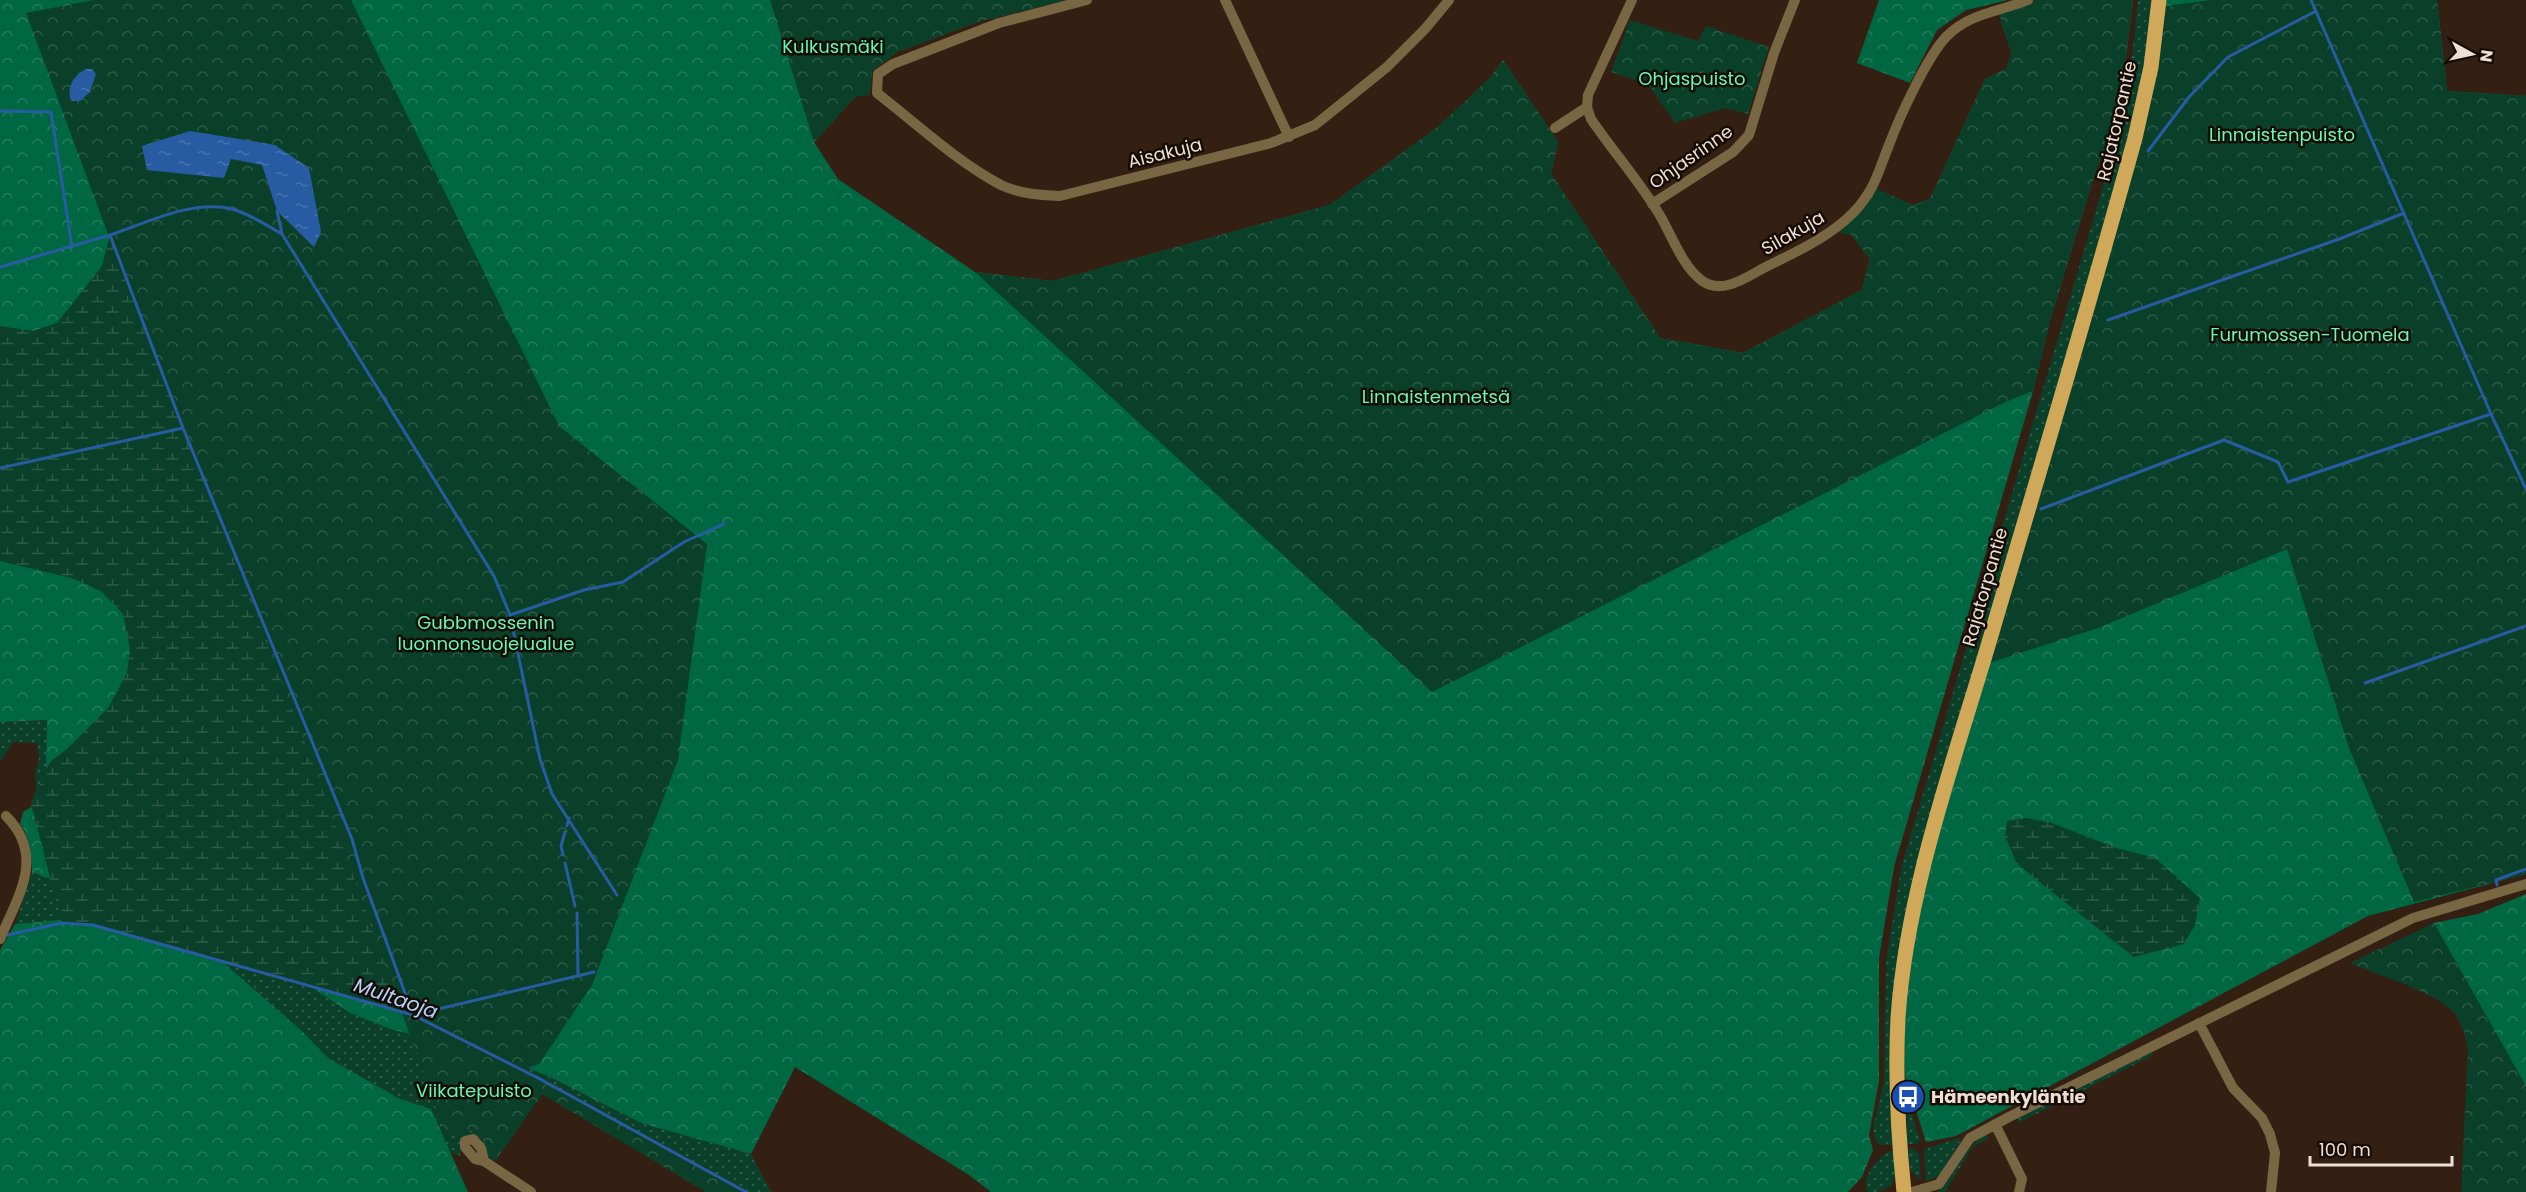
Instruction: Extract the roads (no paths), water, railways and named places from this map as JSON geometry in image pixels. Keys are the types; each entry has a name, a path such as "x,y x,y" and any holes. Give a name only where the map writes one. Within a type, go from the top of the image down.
{"main road":[{"name":"Rajatorpantie","path":"1904,1192 1897,1065 1898,1016 1911,930 1941,807 2135,138 2151,67 2159,0"}],"street":[{"name":"Aisakuja","path":"1087,0 999,23 892,64 878,74 877,93 952,152 1002,185 1030,194 1060,196 1289,137 1315,125 1344,104 1415,40 1449,0"},
{"path":"1226,0 1289,137"},
{"path":"1555,128 1587,107 1588,95 1632,0"},
{"name":"Ohjasrinne","path":"1652,204 1733,152 1749,135 1774,53 1795,0"},
{"name":"Silakuja","path":"1587,107 1591,119 1652,204 1695,274 1703,282 1712,285 1728,285 1814,242 1854,212 1872,187 1883,166 1887,148 1903,110 1945,38 1977,14 2028,0"},
{"path":"0,939 23,885 27,860 22,836 6,816"},
{"path":"1912,1192 1938,1184 1970,1138 1995,1124 2413,918 2526,884"},
{"path":"2199,1023 2234,1088 2262,1118 2270,1134 2275,1154 2271,1192"},
{"path":"1995,1124 2022,1179 2019,1192"},
{"path":"484,1161 531,1192"}],"water":[{"path":"86,69 92,69 96,74 90,92 80,101 71,101 70,86"},
{"path":"190,131 275,145 309,168 321,232 314,247 277,211 262,165 231,159 224,178 147,170 142,146"}],"waterway":[{"path":"2311,0 2491,414 2526,489"},
{"path":"2148,151 2189,97 2228,57 2316,11"},
{"path":"0,111 51,112 72,247"},
{"path":"110,235 170,214 201,207 232,209 282,234"},
{"path":"277,211 282,234 494,576 510,615 540,759 552,794 617,895"},
{"path":"2108,320 2342,238 2404,213"},
{"path":"0,267 110,235 183,428 352,839 363,878 413,1015 594,972"},
{"path":"2041,509 2224,440 2278,462 2288,482 2491,414"},
{"path":"0,468 183,428"},
{"path":"510,615 584,590 623,582 684,542 724,524"},
{"path":"2365,683 2526,626"},
{"path":"567,826 569,818"},
{"path":"563,855 561,846 565,832"},
{"path":"565,863 575,906"},
{"path":"2497,885 2496,880 2526,869"},
{"path":"577,913 578,975"},
{"name":"Multaoja","path":"7,935 62,923 93,925 413,1015 540,1079 746,1192"}],"place":[{"name":"Hämeenkyläntie","path":"1908,1097"}],"park label":[{"name":"Kulkusmäki","path":"833,47"},
{"name":"Ohjaspuisto","path":"1692,79"},
{"name":"Linnaistenpuisto","path":"2282,135"},
{"name":"Furumossen-Tuomela","path":"2310,335"},
{"name":"Linnaistenmetsä","path":"1436,397"},
{"name":"Gubbmossenin luonnonsuojelualue","path":"486,633"},
{"name":"Viikatepuisto","path":"474,1091"}]}
